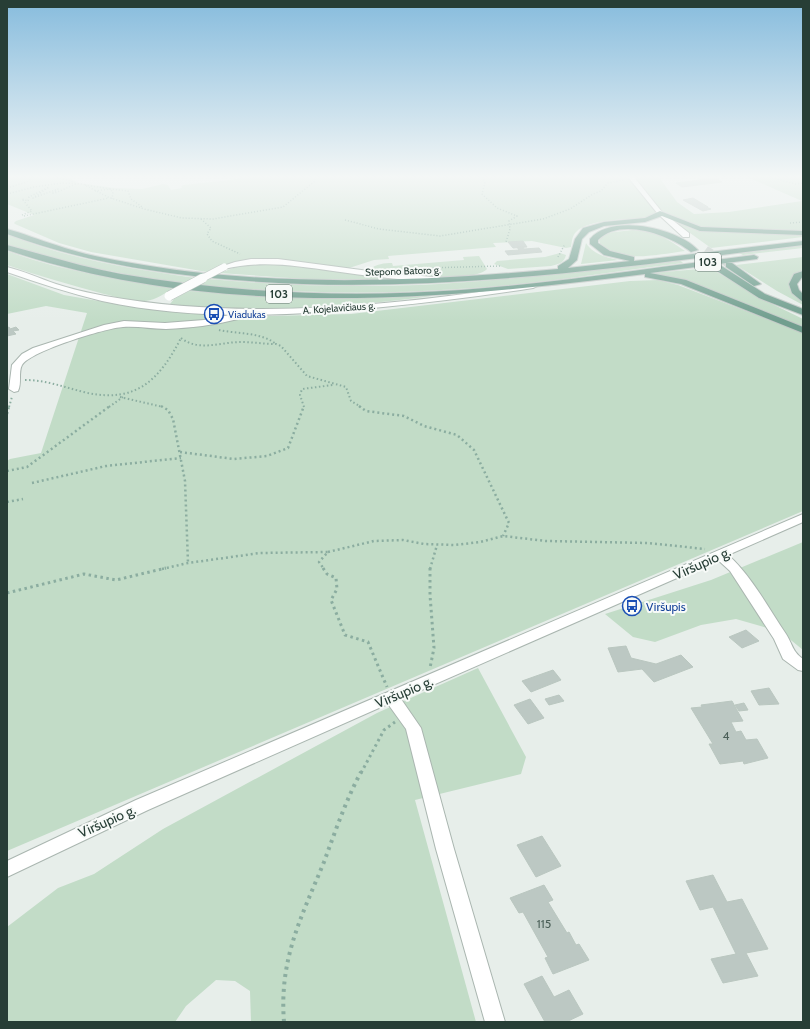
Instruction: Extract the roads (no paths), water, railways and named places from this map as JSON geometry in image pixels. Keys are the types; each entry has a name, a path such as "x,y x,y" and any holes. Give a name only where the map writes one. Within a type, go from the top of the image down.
{"main road":[{"path":"544,273 563,268 572,263 575,258 579,237 582,233 596,226 603,225"},
{"path":"655,225 662,226 686,235 706,249"},
{"path":"690,225 700,229 803,233"},
{"path":"664,259 643,259 616,256 599,250 594,244 594,239 597,234 604,231 627,227 642,228 674,237 694,250"},
{"name":"Stepono Batoro g.","path":"7,231 55,248 104,260 219,277 331,283 459,280 544,273 803,243"},
{"name":"Stepono Batoro g.","path":"7,247 75,268 114,276 176,285 256,292 330,295 427,294 555,282 803,250"},
{"path":"729,265 803,311"},
{"path":"717,267 762,296 803,311"},
{"path":"803,273 797,276 793,284 795,292 803,299"},
{"path":"613,274 644,274 672,279 803,330"}],"street":[{"path":"674,225 686,235"},
{"path":"153,306 224,267 257,261 284,262 388,276 459,280"},
{"name":"A. Kojelavičiaus g.","path":"7,270 68,290 153,306 188,310 255,312 310,311 383,305 507,290 555,282"},
{"path":"184,325 188,310"},
{"path":"14,385 17,365 21,359 36,350 107,327 124,324 166,326 204,323 255,312"},
{"name":"Viršupio g.","path":"7,869 142,806 803,518"},
{"path":"720,555 735,568 781,638 788,655 803,666"},
{"path":"392,698 413,728 444,849 495,1022"}],"tunnel":[{"path":"706,249 729,265"}],"place":[{"name":"Viadukas","path":"214,314"},
{"name":"Viršupis","path":"632,606"}]}
